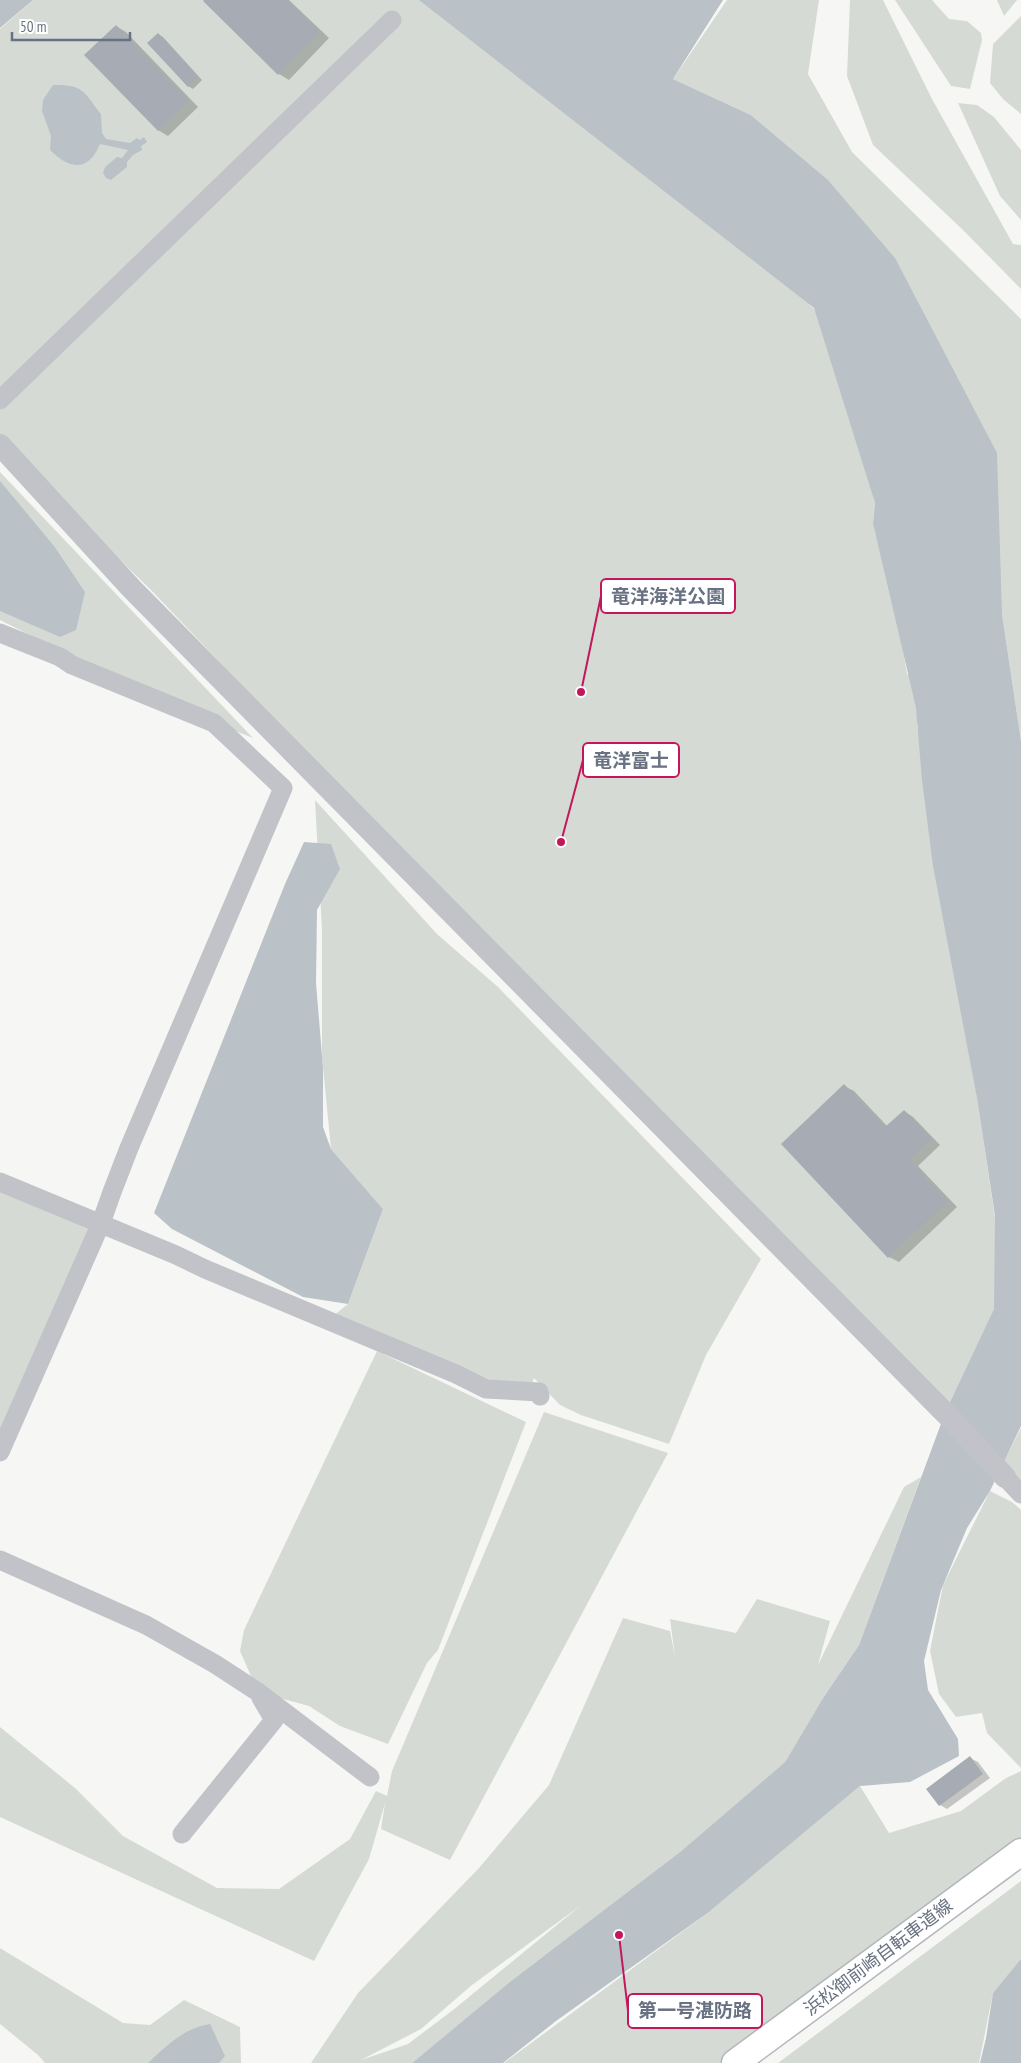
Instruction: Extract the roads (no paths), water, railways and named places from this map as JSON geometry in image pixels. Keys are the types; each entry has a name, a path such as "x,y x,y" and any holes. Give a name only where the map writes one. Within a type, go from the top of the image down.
{"main road":[{"name":"浜松御前崎自転車道線","path":"736,2063 1021,1852"}],"street":[{"path":"0,400 392,20"},
{"path":"0,445 132,589 945,1413 1021,1494"},
{"path":"0,633 214,723 284,788 130,1148 102,1223 0,1452"},
{"path":"0,1182 102,1223 456,1374 486,1389 538,1392 540,1396"},
{"path":"0,1560 146,1625 215,1664 258,1692 370,1777"},
{"path":"182,1834 274,1720 258,1692"}],"place":[{"name":"竜洋海洋公園","path":"581,692"},
{"name":"竜洋富士","path":"561,842"},
{"name":"第一号湛防路","path":"619,1935"}]}
